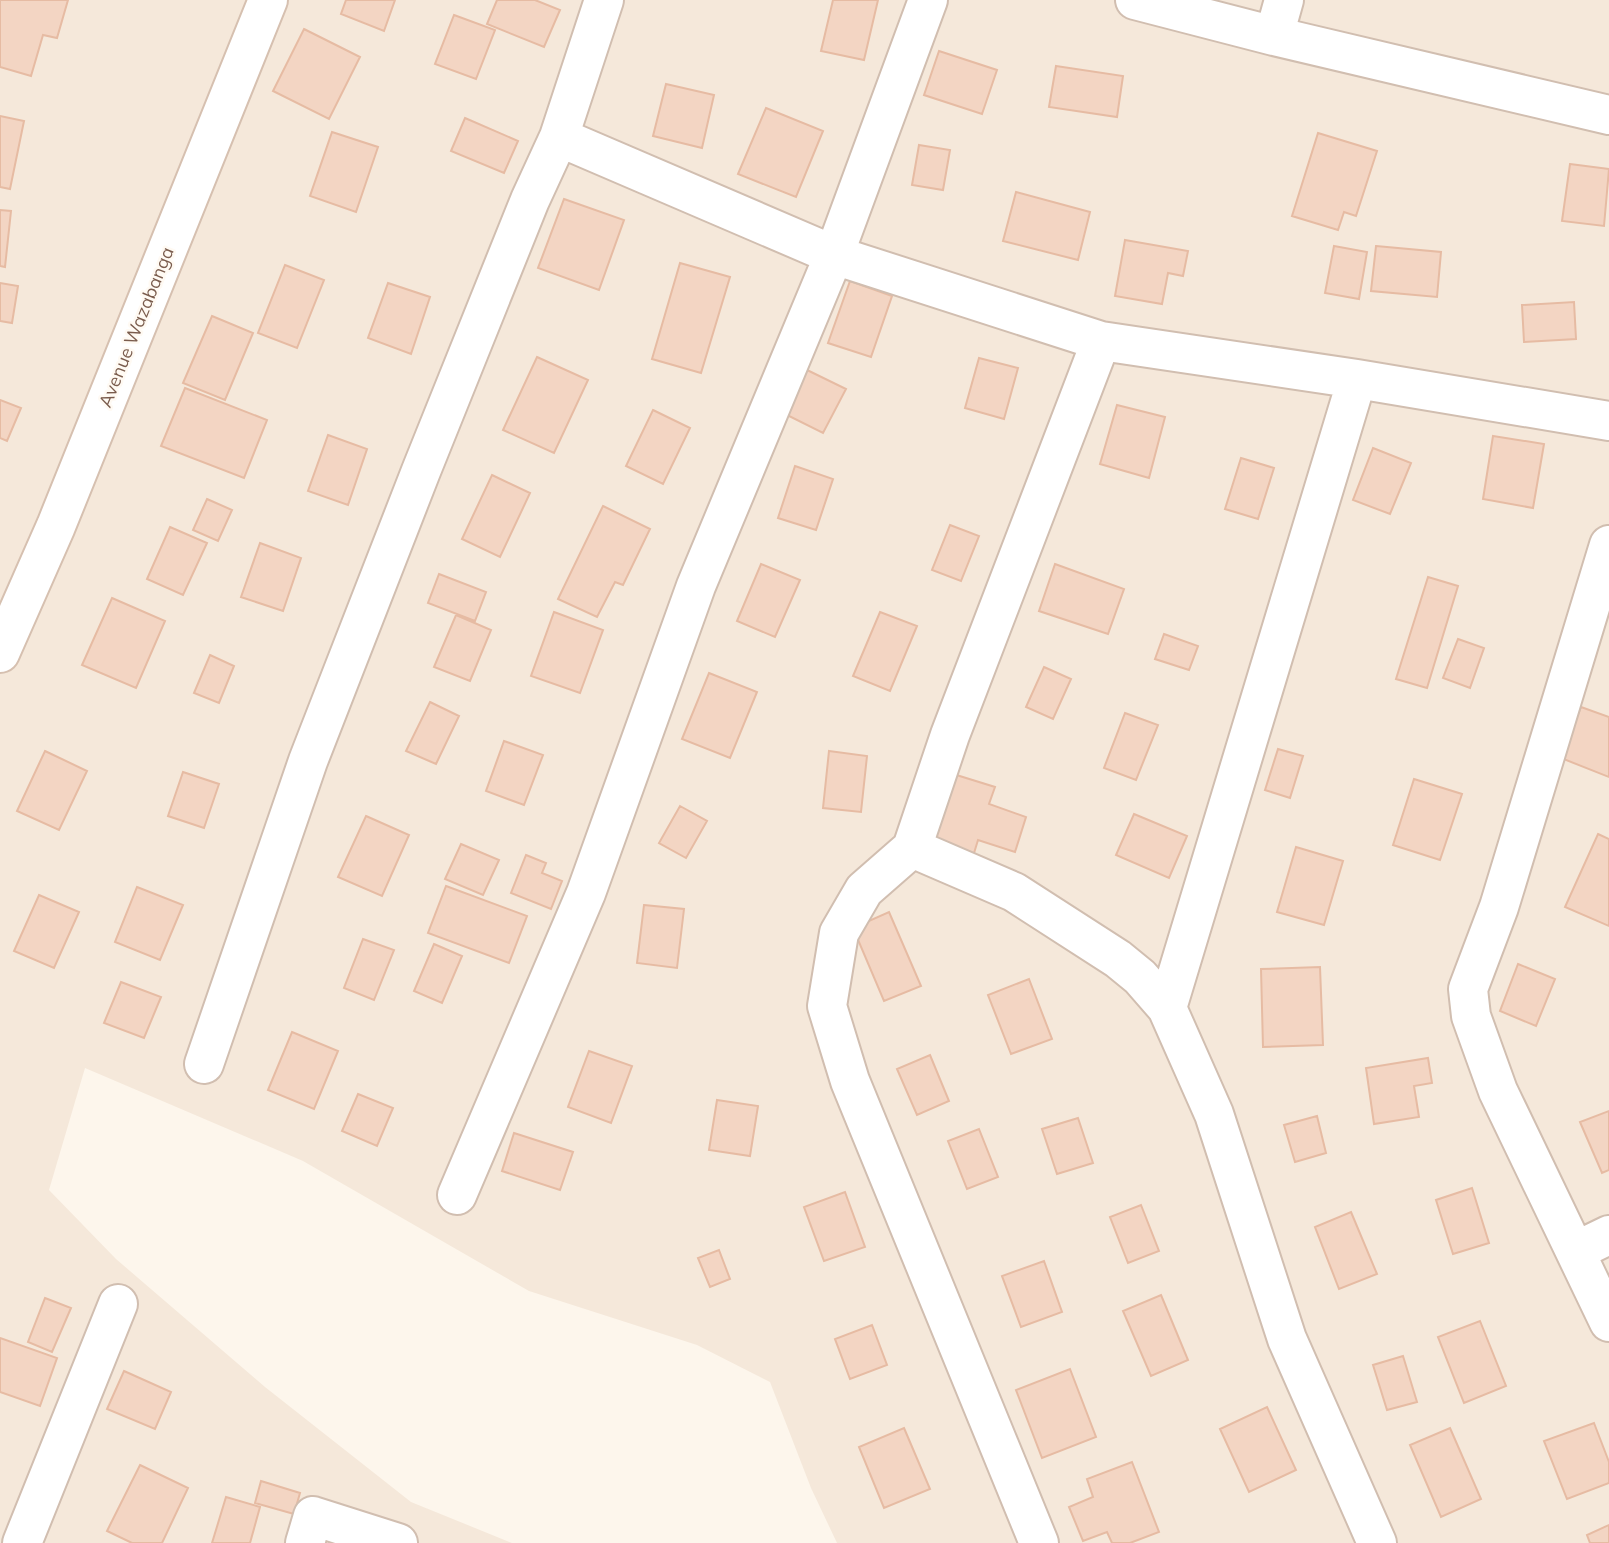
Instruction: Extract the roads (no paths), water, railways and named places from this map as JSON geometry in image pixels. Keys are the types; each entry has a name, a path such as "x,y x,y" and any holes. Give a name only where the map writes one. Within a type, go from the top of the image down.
{"street":[{"name":"Avenue Wazabanga","path":"0,653 56,526 268,0"},
{"path":"204,1064 309,761 426,458 530,200 559,137 604,0"},
{"path":"457,1195 586,893 696,586 834,256 928,0"},
{"path":"1135,0 1274,36 1609,115"},
{"path":"1274,36 1284,0"},
{"path":"559,137 834,256 1101,341 1357,379 1609,421"},
{"path":"1039,1543 850,1081 827,1006 839,933 864,890 912,848 950,735 1101,341"},
{"path":"1167,1008 1357,379"},
{"path":"1609,545 1499,907 1468,989 1471,1016 1499,1091 1593,1243 1609,1322"},
{"path":"912,848 1014,892 1118,959 1140,977 1167,1008 1214,1114 1287,1339 1377,1543"},
{"path":"22,1543 118,1304"},
{"path":"309,1530 398,1543"}]}
